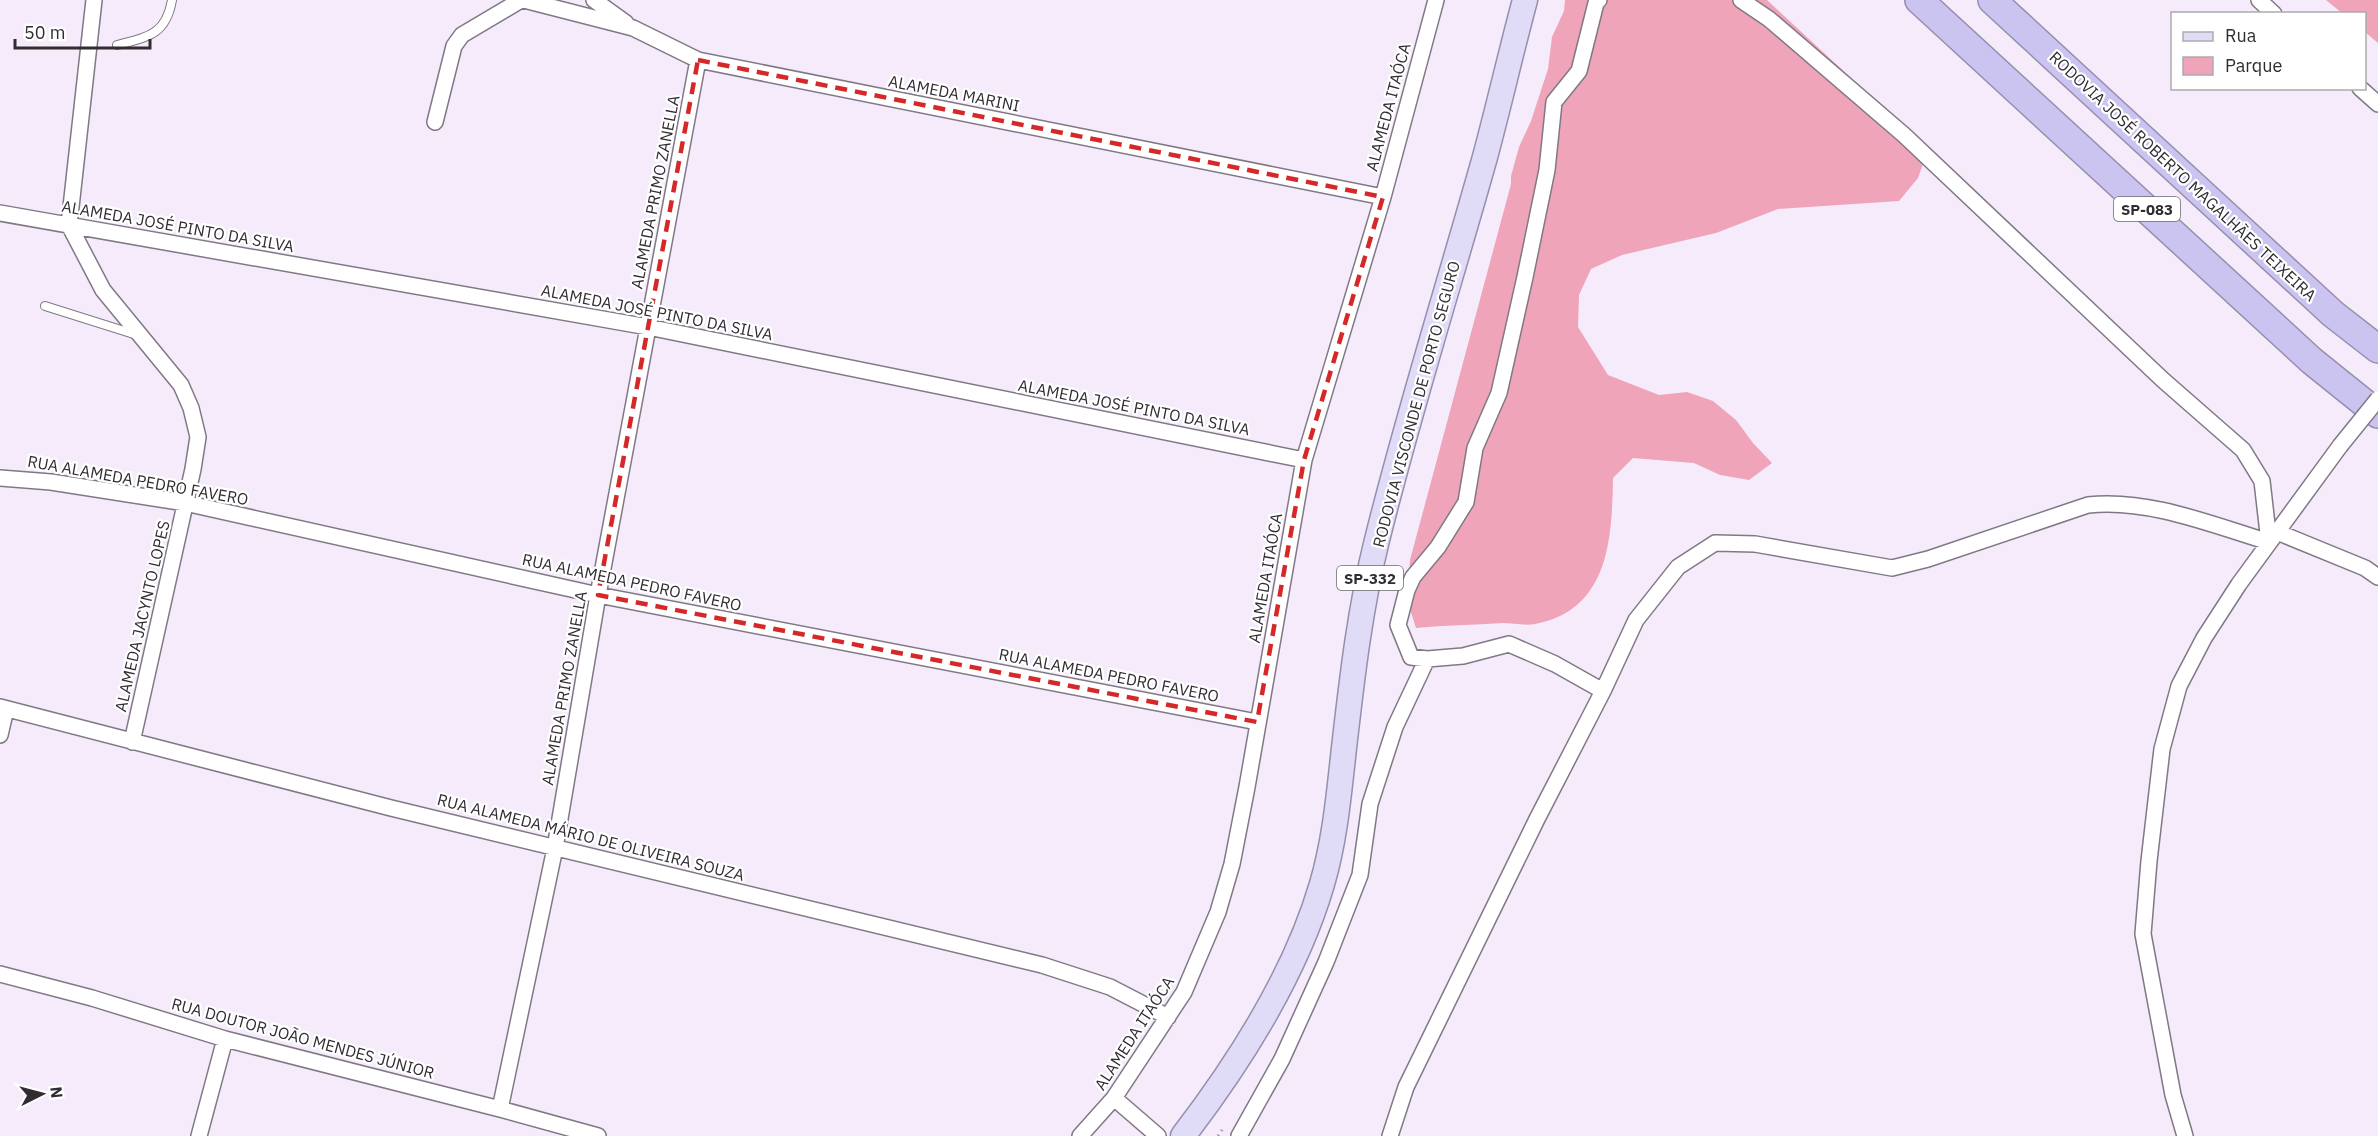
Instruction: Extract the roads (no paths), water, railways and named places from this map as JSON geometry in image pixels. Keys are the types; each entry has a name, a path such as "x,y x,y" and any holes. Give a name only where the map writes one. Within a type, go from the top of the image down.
{"highway":[{"name":"SP-083","path":"1918,0 2312,360 2378,414"},
{"name":"RODOVIA JOSÉ ROBERTO MAGALHÃES TEIXEIRA","path":"1992,0 2333,314 2378,350"}],"main road":[{"name":"RODOVIA VISCONDE DE PORTO SEGURO","path":"1183,1136 1235,1064 1270,1003 1309,922 1323,883 1332,839 1353,668 1377,542 1485,155 1525,0"}],"street":[{"path":"69,225 94,0"},
{"path":"435,122 454,46 462,35 522,0"},
{"name":"ALAMEDA MARINI","path":"522,0 633,28 698,60 1383,197"},
{"path":"594,0 633,28"},
{"name":"ALAMEDA ITAÓCA","path":"1089,1134 1184,992 1221,902 1232,864 1304,460 1383,197 1436,0"},
{"path":"1599,0 1596,3 1579,71 1554,102 1547,170 1525,277 1499,393 1475,448 1466,502 1437,547 1413,577 1398,625 1411,657 1426,659 1463,656 1509,644 1555,664 1603,692"},
{"path":"1741,0 1769,19 1904,135 2163,380 2243,450 2262,481 2273,537"},
{"path":"2259,0 2272,12"},
{"name":"ALAMEDA PRIMO ZANELLA","path":"500,1108 555,848 598,595 698,60"},
{"path":"2362,90 2378,104"},
{"name":"ALAMEDA JOSÉ PINTO DA SILVA","path":"0,213 648,327 1304,460"},
{"name":"ALAMEDA JACYNTO LOPES","path":"69,225 104,290 138,336 180,386 191,408 198,437 132,741"},
{"path":"2185,1136 2169,1073 2143,934 2162,749 2179,686 2204,638 2273,537 2378,399"},
{"name":"RUA ALAMEDA PEDRO FAVERO","path":"0,478 42,481 185,503 598,595 1257,722"},
{"path":"1390,1136 1406,1087 1537,819 1603,692 1636,620 1678,567 1715,543 1755,544 1892,568 1928,560 2088,505 2110,502 2135,505 2273,537 2365,568 2378,577"},
{"path":"1239,1136 1282,1059 1343,919 1360,875 1370,804 1395,727 1426,659"},
{"path":"0,735 3,708"},
{"name":"RUA ALAMEDA MÁRIO DE OLIVEIRA SOUZA","path":"3,708 555,848 1042,965 1110,987 1168,1017"},
{"name":"RUA DOUTOR JOÃO MENDES JÚNIOR","path":"0,974 92,998 225,1039 500,1108 598,1136"},
{"path":"199,1136 225,1039"},
{"path":"1114,1098 1158,1136"}],"lane":[{"path":"117,45 148,37 162,27 170,13 172,0"},
{"path":"45,306 138,336"}]}
